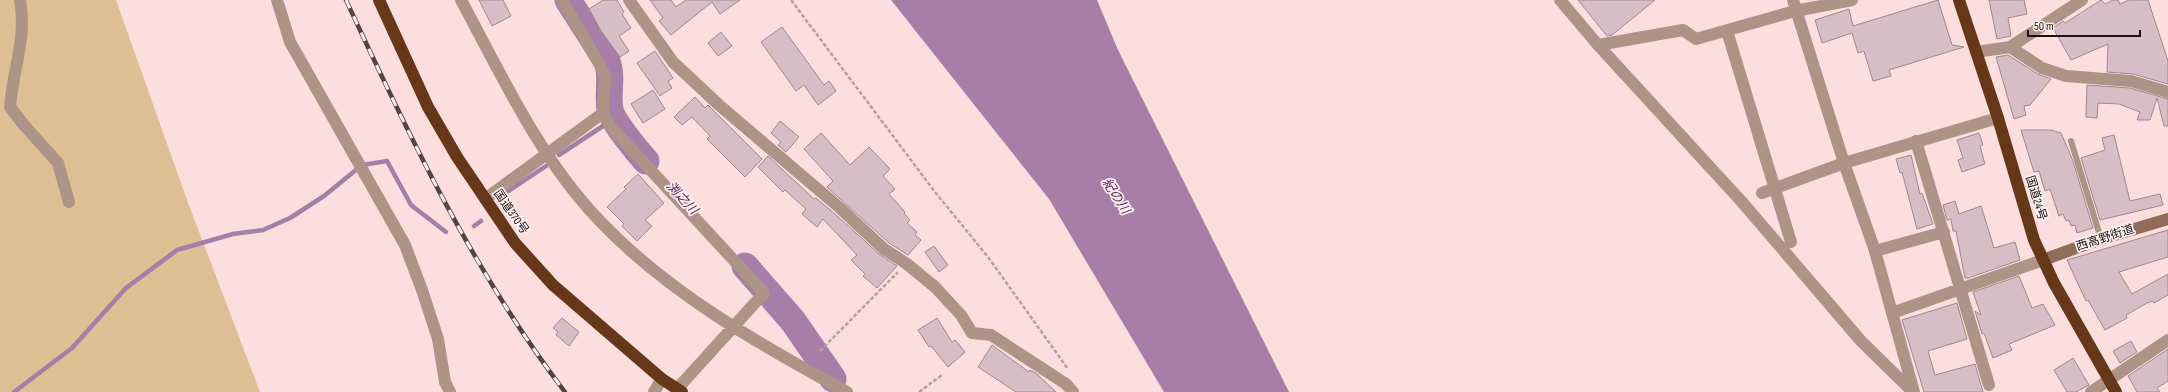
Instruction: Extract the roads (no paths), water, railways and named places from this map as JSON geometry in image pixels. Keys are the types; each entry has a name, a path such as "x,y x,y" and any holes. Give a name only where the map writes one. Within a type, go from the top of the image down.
{"highway":[{"name":"国道370号","path":"379,0 428,107 485,199 515,243 553,284 662,379 679,391"},
{"name":"国道24号","path":"1958,0 1998,118 2034,240 2043,260 2116,392"}],"street":[{"path":"20,0 23,17 22,45 12,80 10,107 58,163 69,202"},
{"path":"277,0 290,42 405,245 438,339 445,382 450,392"},
{"path":"461,0 547,154 598,220 662,277 732,326 847,392"},
{"path":"562,0 601,67 604,77 603,113 610,126 764,293 732,326 679,391"},
{"path":"629,0 673,62 719,105 840,208 884,249 907,264 945,296 961,315 972,333 991,335 1066,384 1073,392"},
{"path":"1560,0 1598,45 1742,202 1860,341 1913,392"},
{"path":"1598,45 1683,30 1696,39 1727,31 1794,5 1852,0"},
{"path":"1976,52 2010,47 2082,0"},
{"path":"1794,5 1844,163 1875,250 1913,392"},
{"path":"1727,31 1791,242"},
{"path":"2010,47 2042,68 2066,76 2131,81 2168,92"},
{"path":"485,199 603,113"},
{"path":"1762,193 1844,163 1998,118"},
{"path":"1916,141 1962,290 1989,385"},
{"name":"西高野街道","path":"2043,260 2101,239 2168,220"},
{"path":"1875,250 1944,232"},
{"path":"1892,314 2043,260"},
{"path":"2091,392 2168,340"},
{"path":"654,392 662,379"}],"lane":[{"path":"2071,141 2101,239"}],"water":[{"name":"紀の川","path":"891,0 1097,0 1118,50 1289,392 1164,392 1049,199"}],"waterway":[{"name":"渕之川","path":"568,0 607,61 610,73 609,104 612,115 626,136 646,161"},
{"path":"559,155 603,126"},
{"path":"14,392 72,348 126,288 177,250 233,234 263,230 290,218 324,196 362,165 387,161 411,205 446,232"},
{"path":"501,196 546,166"},
{"path":"474,226 481,221"},
{"name":"渕之川","path":"745,266 793,321 833,379"}],"railway":[{"path":"346,0 394,102 472,252 532,347 565,392"}]}
